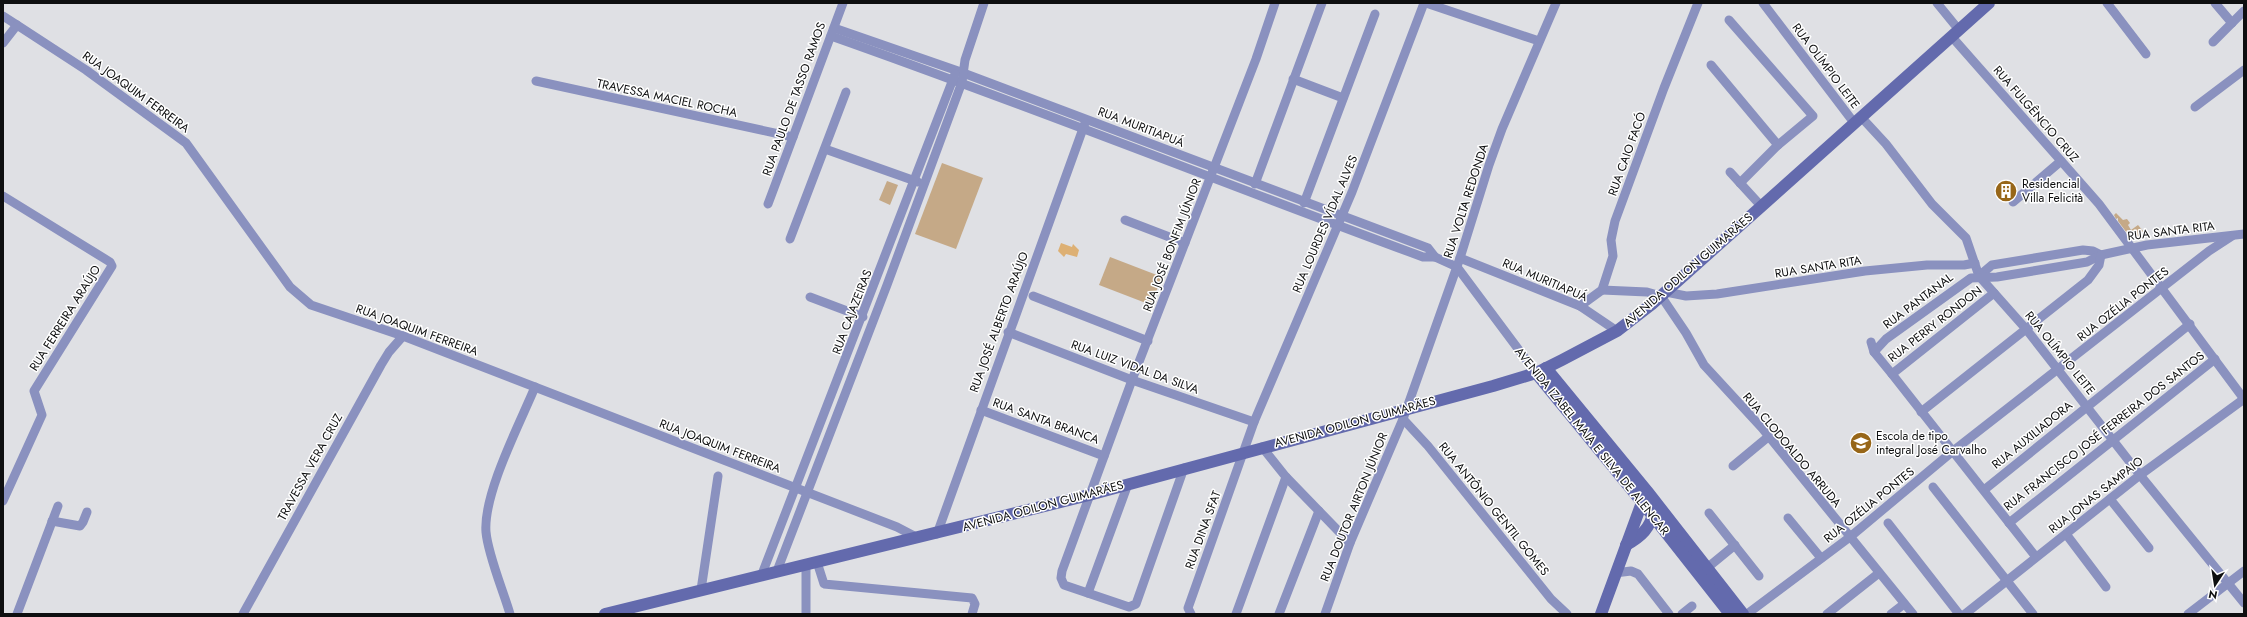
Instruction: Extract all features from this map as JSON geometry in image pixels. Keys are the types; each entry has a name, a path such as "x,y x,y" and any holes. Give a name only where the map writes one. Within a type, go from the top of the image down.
{"street":[{"name":"RUA PAULO DE TASSO RAMOS","path":"768,204 844,3"},
{"name":"RUA CAJAZEIRAS","path":"777,571 808,494 925,184 962,82 961,72 984,3"},
{"name":"RUA JOSÉ BONFIM JÚNIOR","path":"1088,593 1066,586 1061,582 1062,571 1132,380 1213,173 1275,3"},
{"path":"1255,184 1322,3"},
{"path":"1425,3 1539,40"},
{"name":"RUA LOURDES VÍDAL ALVES","path":"1243,452 1254,422 1357,181 1425,3"},
{"name":"RUA VOLTA REDONDA","path":"1404,414 1459,262 1488,165 1539,40 1556,3"},
{"name":"RUA CAIO FACÓ","path":"1602,290 1613,256 1611,240 1615,221 1656,109 1698,3"},
{"name":"RUA OLÍMPIO LEITE","path":"1763,3 1859,121 1886,144 1932,204 1966,238 1979,276 2059,369 2113,441 2244,603"},
{"name":"RUA FULGÊNCIO CRUZ","path":"1936,3 1956,33 2061,161 2099,204 2190,324 2244,399"},
{"name":"AVENIDA ODILON GUIMARÃES","path":"605,614 762,574 937,534 1089,495 1262,447 1404,414 1541,371 1617,331 1663,294 1859,121 1989,3"},
{"path":"2107,3 2146,54"},
{"path":"2215,3 2232,23"},
{"path":"2213,42 2244,11"},
{"path":"1304,203 1375,14"},
{"name":"RUA JOAQUIM FERREIRA","path":"3,16 86,70 186,143 290,287 311,305 403,336 808,494 898,527 918,538"},
{"path":"1729,20 1813,116 1778,145 1740,183"},
{"path":"3,43 17,25"},
{"name":"RUA MURITIAPUÁ","path":"832,32 961,72 1086,119 1213,173 1255,184 1304,203 1339,221"},
{"name":"RUA MURITIAPUÁ","path":"832,32 1083,128 1213,173 1339,221 1423,257 1435,257 1459,262 1580,306 1617,331"},
{"path":"1711,65 1778,145"},
{"path":"2195,107 2244,70"},
{"name":"RUA CAJAZEIRAS","path":"762,574 797,489 952,79 961,72"},
{"path":"1293,79 1343,98"},
{"name":"TRAVESSA MACIEL ROCHA","path":"536,81 793,137"},
{"path":"790,239 846,92"},
{"name":"RUA JOSÉ ALBERTO ARAÚJO","path":"937,534 1008,332 1086,119"},
{"path":"825,149 925,184"},
{"path":"2013,202 2061,161"},
{"path":"1730,172 1762,207"},
{"name":"RUA FERREIRA ARAÚJO","path":"3,196 110,262 112,266 34,391 42,417 3,501"},
{"path":"1125,220 1185,243"},
{"name":"RUA SANTA RITA","path":"1979,276 1997,277 2087,262 2101,254 2131,247 2244,234"},
{"name":"RUA OZÉLIA PONTES","path":"1747,614 1850,537 1953,451 2232,236"},
{"path":"1921,412 2088,280 2099,265 2101,254"},
{"name":"AVENIDA IZABEL MAIA E SILVA DE ALENCAR","path":"1459,262 1541,371 1644,496 1653,517 1730,614"},
{"name":"RUA SANTA RITA","path":"1663,294 1686,296 1717,294 1866,271 1927,265 1964,265 1975,263"},
{"name":"RUA PANTANAL","path":"1874,352 1886,339 1957,286 1971,278 1979,276"},
{"name":"RUA MURITIAPUÁ","path":"1602,290 1663,294"},
{"path":"1580,306 1602,290"},
{"name":"RUA PERRY RONDON","path":"1892,374 1994,293"},
{"name":"RUA CLODOALDO ARRUDA","path":"1663,294 1704,365 1762,428 1768,438 1913,614"},
{"path":"1033,296 1148,341"},
{"path":"810,298 863,316"},
{"name":"RUA AUXILIADORA","path":"1984,490 2190,324"},
{"name":"RUA LUIZ VIDAL DA SILVA","path":"1008,332 1132,380 1254,422"},
{"name":"TRAVESSA VERA CRUZ","path":"243,614 381,365 389,352 403,336"},
{"path":"1871,342 1874,352 2036,557"},
{"name":"RUA FRANCISCO JOSÉ FERREIRA DOS SANTOS","path":"2009,523 2215,359"},
{"path":"510,614 487,540 487,518 494,486 535,387"},
{"name":"RUA JONAS SAMPAIO","path":"1965,614 2140,475 2244,399"},
{"name":"RUA SANTA BRANCA","path":"981,410 1104,456"},
{"name":"RUA DOUTOR AIRTON JÚNIOR","path":"1325,614 1350,543 1404,414"},
{"name":"RUA ANTÔNIO GENTIL GOMES","path":"1404,414 1551,599 1567,614"},
{"path":"1733,466 1768,438"},
{"path":"1262,447 1286,477 1350,543"},
{"name":"RUA DINA SFAT","path":"1191,614 1188,608 1243,452"},
{"path":"1128,484 1088,593 1132,607 1138,602 1184,468"},
{"path":"701,590 700,583 718,476"},
{"path":"1236,614 1286,477"},
{"path":"1933,487 2033,614"},
{"path":"1601,614 1644,496"},
{"name":"AVENIDA IZABEL MAIA E SILVA DE ALENCAR","path":"1644,496 1656,503 1742,614"},
{"path":"2110,499 2149,548"},
{"path":"1626,545 1644,533 1653,517 1656,503"},
{"path":"17,614 58,506"},
{"path":"1279,614 1319,511"},
{"path":"52,521 69,526 80,526 87,512"},
{"path":"1709,513 1759,576"},
{"path":"1788,518 1821,558"},
{"path":"1888,522 1960,614"},
{"path":"2066,534 2106,587"},
{"path":"1707,568 1735,545"},
{"path":"806,614 811,564"},
{"path":"811,564 824,584 972,598 975,604 972,614"},
{"path":"1616,573 1631,571 1638,574 1669,614"},
{"path":"2188,614 2244,571"},
{"path":"1827,614 1879,573"},
{"path":"1891,614 1904,604"},
{"path":"1682,614 1692,606"}],"shaded area":[{"path":"942,163 983,178 956,249 915,234"},
{"path":"887,181 898,185 890,205 879,200"},
{"path":"2116,213 2123,220 2127,219 2130,223 2128,225 2131,230 2138,225 2143,231 2139,234 2140,236 2135,237 2127,233 2118,221 2118,218 2116,219 2114,215"},
{"path":"1061,243 1072,247 1073,244 1079,250 1077,257 1066,254 1064,257 1058,251"},
{"path":"1110,257 1162,277 1151,305 1099,285"}],"place":[{"name":"Residencial Villa Felicità","path":"2006,191"},
{"name":"Escola de tipo integral José Carvalho","path":"1861,443"}]}
